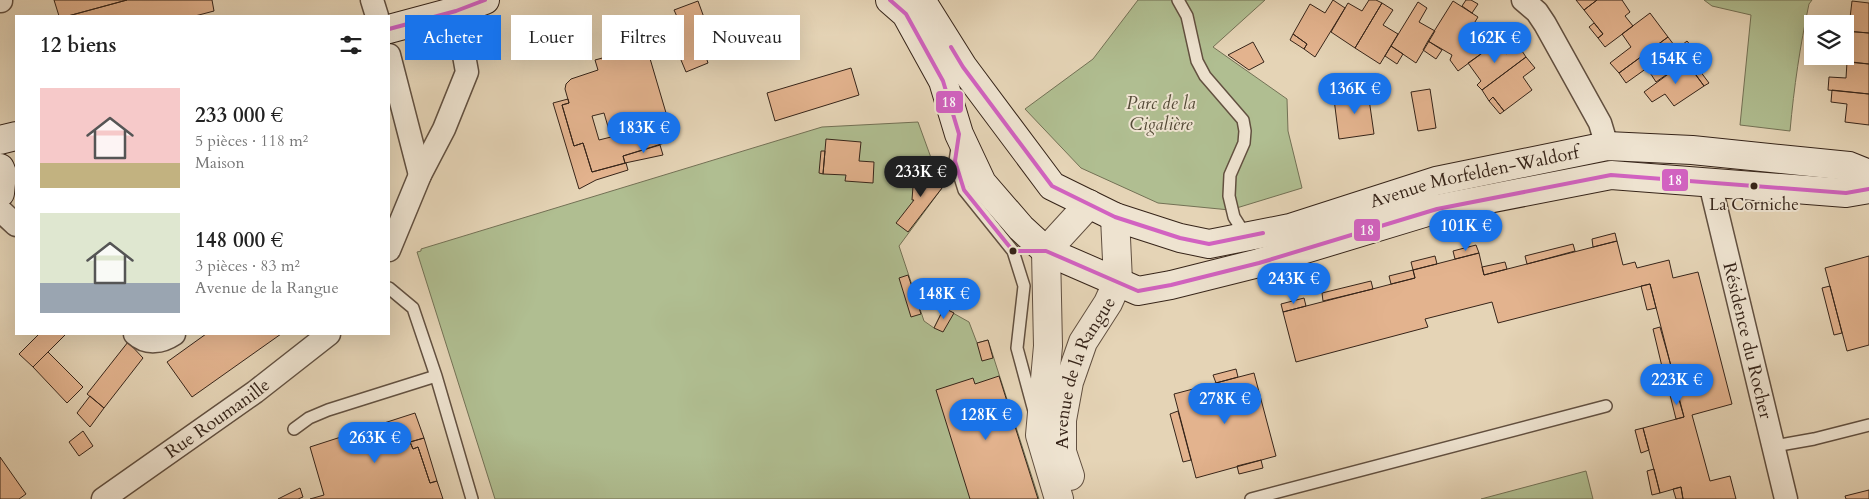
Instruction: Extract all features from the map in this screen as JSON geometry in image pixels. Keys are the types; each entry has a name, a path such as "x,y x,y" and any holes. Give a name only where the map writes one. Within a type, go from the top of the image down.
{"main road":[{"path":"390,30 456,11 485,0"},
{"name":"Avenue Morfelden-Waldorf","path":"890,0 906,14 943,81 959,134 982,183 1021,228 1046,251 1138,291 1171,285 1259,263 1437,209 1611,175 1846,193 1869,188"},
{"name":"Avenue Morfelden-Waldorf","path":"921,0 963,67 1052,186 1115,217 1180,238 1209,244 1290,228 1436,181 1607,146 1692,150 1849,166 1869,174"},
{"path":"0,140 15,136"},
{"path":"0,168 2,174 0,193"},
{"path":"1046,251 1089,204"},
{"name":"Avenue de la Rangue","path":"1077,499 1062,452 1063,411 1069,382 1083,342 1108,303 1118,281 1115,217"},
{"name":"Avenue de la Rangue","path":"1046,251 1048,346 1040,435 1059,499"}],"street":[{"path":"372,0 377,15"},
{"path":"1523,0 1537,12 1545,24 1600,124 1607,146"},
{"path":"390,248 420,175 444,129 466,72 456,11"},
{"path":"390,59 420,175"},
{"name":"Résidence du Rocher","path":"1710,183 1786,499"},
{"path":"0,210 15,224"},
{"path":"136,335 140,338 157,342 172,335"},
{"name":"Rue Roumanille","path":"103,499 255,392 328,335"}],"lane":[{"path":"1178,0 1187,16 1197,62 1205,76 1243,120 1245,131 1244,143 1230,175 1229,196 1234,217 1246,236"},
{"path":"959,134 955,161 964,190 1013,251 1024,286 1016,348 1040,435"},
{"path":"1013,251 1046,251"},
{"path":"390,289 413,308 436,376 472,499"},
{"path":"294,429 309,418 328,410 436,376"},
{"path":"1251,499 1606,406"},
{"path":"1774,446 1814,440 1869,426"}],"green space":[{"name":"Parc de la Cigalière","path":"1138,0 1265,0 1213,47 1287,99 1288,131 1302,188 1230,210 1158,203 1081,168 1025,109 1093,59"},
{"path":"1704,0 1812,0 1809,4 1807,15 1804,15 1804,30 1795,83 1790,131 1740,125 1751,15 1712,6"},
{"path":"918,122 942,188 899,246 924,321 934,328 944,308 969,322 977,343 988,340 1039,499 495,499 417,252 421,251 421,249 822,127"},
{"path":"1586,471 1593,499 1481,499"}],"building":[{"path":"54,0 127,0 72,15 59,15"},
{"path":"127,0 212,0 214,11 199,15 72,15"},
{"path":"1333,0 1345,8 1315,57 1304,49 1307,44 1293,34 1310,4 1325,13"},
{"path":"1369,0 1376,0 1382,3 1355,48 1331,32 1348,3 1362,11"},
{"path":"1466,0 1471,0 1478,4 1472,13 1462,6"},
{"path":"1576,0 1597,0 1584,10"},
{"path":"1597,0 1622,0 1630,12 1625,16 1633,26 1605,47 1598,38 1603,34 1584,10"},
{"path":"698,1 703,15 694,15 694,60 707,60 708,63 686,72 681,60 684,60 684,15 676,15 674,10"},
{"path":"1453,1 1478,17 1470,30 1485,51 1458,71 1450,60 1452,55 1428,41"},
{"path":"1852,1 1869,3 1869,33 1854,32 1854,15 1850,15"},
{"path":"1418,2 1427,8 1419,22 1435,31 1416,63 1391,46"},
{"path":"1382,3 1393,10 1383,25 1398,34 1380,64 1355,48"},
{"path":"1650,13 1668,37 1619,73 1610,63 1631,47 1622,34"},
{"path":"1594,23 1603,34 1598,38 1589,27"},
{"path":"1854,32 1869,33 1869,64 1854,62"},
{"path":"1293,34 1307,44 1304,49 1290,40"},
{"path":"1668,37 1686,61 1656,82 1647,68 1626,83 1619,73"},
{"path":"1428,41 1442,50 1436,59 1423,50"},
{"path":"1687,41 1697,53 1686,61 1677,49"},
{"path":"1253,42 1264,62 1249,70 1228,55"},
{"path":"1498,42 1506,54 1518,45 1526,57 1482,90 1477,85 1481,81 1468,63"},
{"path":"1391,46 1403,54 1397,64 1385,56"},
{"path":"1526,57 1535,68 1523,77 1532,90 1504,111 1493,97 1489,101 1482,90"},
{"path":"602,58 602,60 650,60 674,140 623,156 625,163 592,172 583,143 574,146 562,105 569,103 565,89 566,84 571,79 598,70 595,60","holes":["604,113 611,137 599,140 592,116"]},
{"path":"1686,61 1704,86 1674,106 1665,94 1652,102 1644,92"},
{"path":"1854,63 1869,64 1869,94 1828,90 1829,77 1846,78 1847,65 1854,65"},
{"path":"1697,67 1709,83 1704,86 1692,70"},
{"path":"851,68 859,95 775,121 767,93"},
{"path":"1430,89 1436,128 1418,131 1411,92"},
{"path":"1380,90 1381,98 1369,99 1374,134 1339,139 1334,99 1369,94 1369,92"},
{"path":"1832,90 1869,94 1869,125 1845,122 1847,104 1831,102"},
{"path":"1493,97 1504,111 1500,114 1489,101"},
{"path":"568,99 569,103 562,105 574,146 583,143 592,172 626,163 628,170 596,180 579,189 553,103"},
{"path":"826,139 861,142 859,161 874,162 873,183 845,181 846,175 823,174"},
{"path":"660,145 663,155 625,163 623,156"},
{"path":"821,151 825,151 823,174 819,173"},
{"path":"914,172 937,172 942,188 908,232 896,223 914,200 912,200"},
{"path":"1615,233 1617,241 1593,247 1592,239"},
{"path":"1617,241 1623,265 1635,262 1637,268 1669,260 1673,278 1698,272 1732,404 1692,415 1710,481 1730,476 1736,499 1683,499 1681,487 1660,493 1643,428 1684,417 1650,284 1498,323 1492,302 1425,319 1428,327 1296,362 1283,312 1415,278 1413,270 1479,253 1484,275"},
{"path":"1573,244 1575,251 1527,264 1525,256"},
{"path":"1476,245 1479,253 1455,259 1453,251"},
{"path":"1435,256 1437,264 1413,270 1411,262"},
{"path":"1869,256 1869,345 1847,351 1825,268"},
{"path":"1505,262 1507,269 1484,275 1482,267"},
{"path":"1413,270 1415,278 1391,284 1389,276"},
{"path":"908,275 921,314 911,317 899,278"},
{"path":"1371,281 1373,289 1323,301 1322,293"},
{"path":"1650,284 1656,308 1647,310 1641,286"},
{"path":"1830,286 1842,333 1834,335 1822,288"},
{"path":"1304,298 1306,306 1283,312 1281,304"},
{"path":"944,308 954,313 943,332 934,328"},
{"path":"1660,327 1673,373 1664,375 1653,329"},
{"path":"38,335 65,335 33,367 19,354"},
{"path":"205,335 280,335 192,397 167,362"},
{"path":"988,340 993,358 982,361 977,343"},
{"path":"128,342 143,358 104,408 87,394"},
{"path":"48,352 83,387 67,403 33,367"},
{"path":"1236,369 1238,377 1216,383 1213,375"},
{"path":"1254,373 1276,456 1196,478 1174,394"},
{"path":"999,376 1038,499 970,499 936,390 973,378 975,384"},
{"path":"1677,393 1684,417 1676,419 1670,395"},
{"path":"90,396 104,408 90,427 77,413"},
{"path":"1178,411 1191,460 1183,462 1170,414"},
{"path":"415,413 424,438 410,442 413,449 418,447 430,483 437,481 443,499 310,499 324,495 310,447"},
{"path":"1643,428 1649,450 1641,453 1635,430"},
{"path":"83,431 93,446 79,456 69,442"},
{"path":"424,438 437,481 430,483 418,447 413,449 410,442"},
{"path":"0,457 26,494 19,499 0,499"},
{"path":"1261,460 1263,468 1239,474 1237,466"},
{"path":"1654,469 1660,493 1652,495 1647,471"},
{"path":"1681,487 1683,499 1676,499 1673,489"},
{"path":"300,488 303,497 298,499 278,499"},
{"path":"1869,490 1869,499 1846,499 1845,496"}],"transit line":[{"name":"18","path":"390,29 456,11 485,0"},
{"name":"18","path":"890,0 906,14 943,81 959,134 955,161 964,190 1013,251 1046,251 1138,291 1171,285 1259,263 1437,209 1611,175 1846,193 1869,189"},
{"name":"18","path":"951,47 963,67 1052,186 1115,217 1180,238 1209,244 1263,233"}],"place":[{"name":"La Corniche","path":"1754,186"}]}
